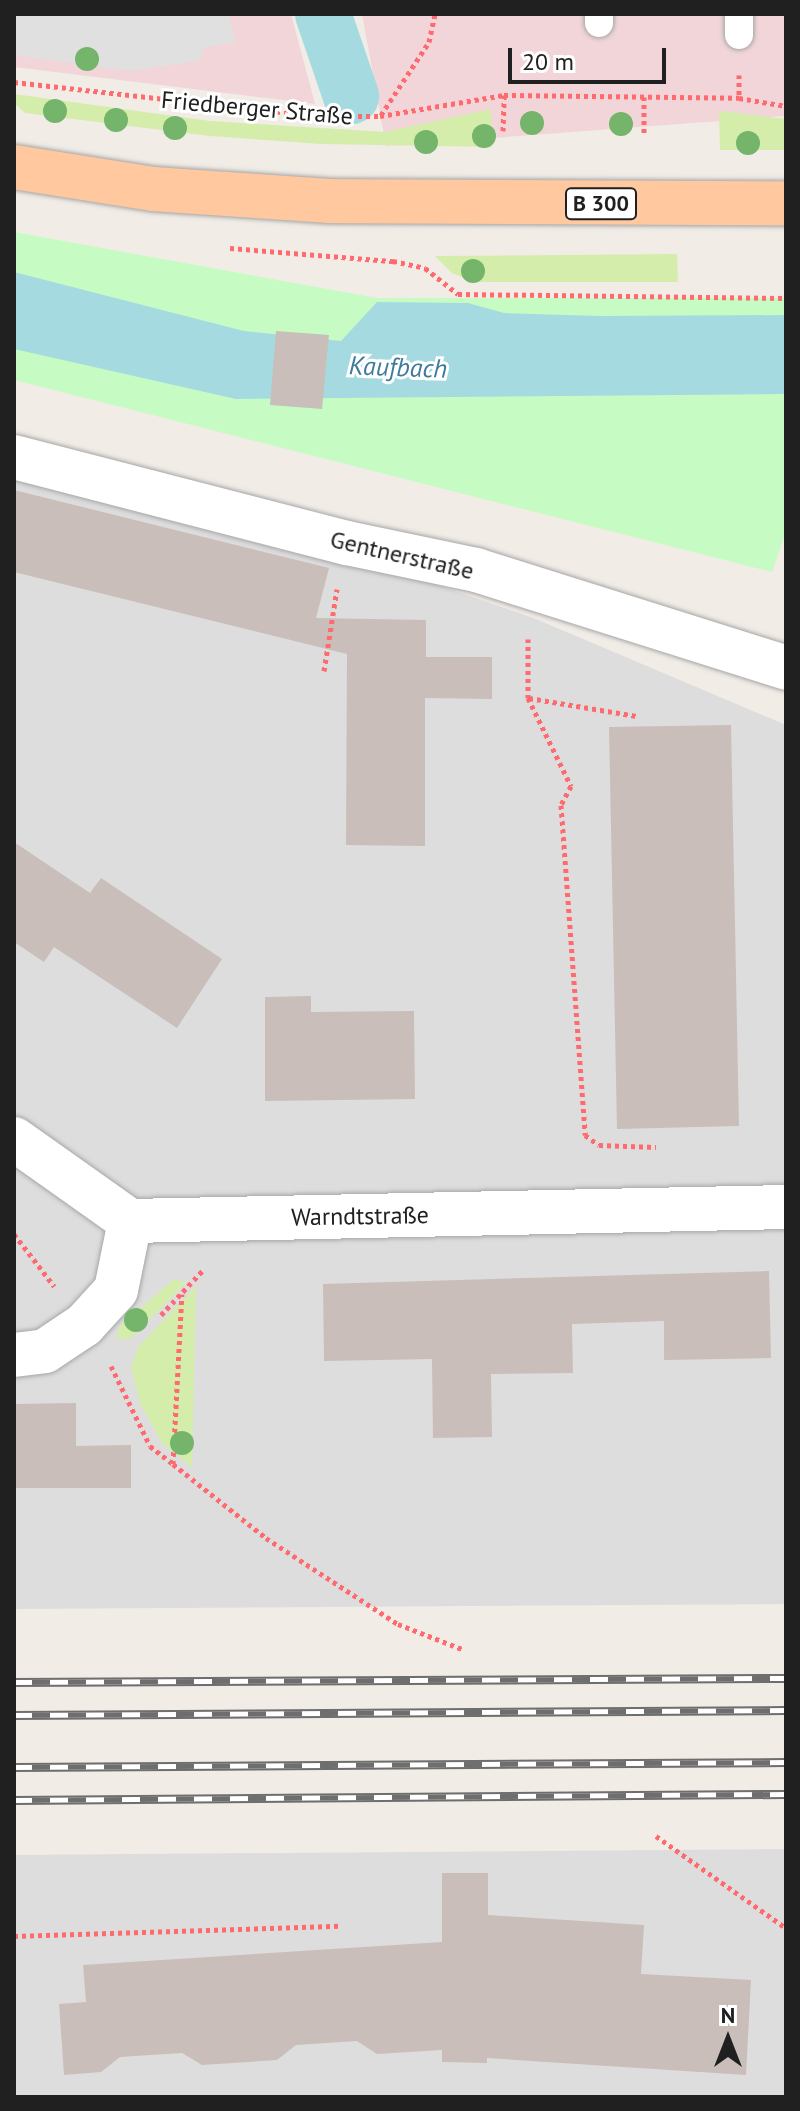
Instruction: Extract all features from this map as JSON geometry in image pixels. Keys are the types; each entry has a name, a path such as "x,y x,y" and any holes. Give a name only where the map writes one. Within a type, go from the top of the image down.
{"main road":[{"name":"B 300","path":"14,167 153,189 330,201 786,203"}],"street":[{"name":"Gentnerstraße","path":"14,457 347,543 476,570 786,668"},
{"path":"14,1139 130,1221 116,1290 84,1325 45,1351 14,1355"},
{"name":"Warndtstraße","path":"130,1221 786,1207"}],"path":[{"path":"380,116 429,42 435,14"},
{"name":"Friedberger Straße","path":"14,82 211,107 380,116 504,95 739,98 786,106"},
{"path":"503,131 504,95"},
{"path":"644,97 644,133"},
{"path":"393,261 425,268 458,294 786,298"},
{"path":"324,671 347,543"},
{"path":"528,634 528,698 571,786 561,805 585,1135 599,1145 656,1147"},
{"path":"528,698 637,716"},
{"path":"152,1325 251,1218"},
{"path":"14,1234 84,1325 112,1368 150,1446 266,1538 398,1624 462,1649"},
{"path":"173,1464 182,1293"},
{"path":"112,1368 122,1358"},
{"path":"656,1836 786,1928"},
{"path":"14,1936 340,1926"}],"shaded area":[{"path":"14,14 291,14 315,104 14,67"},
{"path":"14,14 229,14 235,43 205,47 198,61 130,71 14,55"},
{"path":"362,14 786,14 786,116 386,146"},
{"path":"14,473 334,549 536,619 786,725 786,1604 14,1609"},
{"path":"786,1849 786,2097 14,2097 14,1855"}],"green space":[{"path":"14,94 210,121 385,132 491,109 492,147 322,144 210,136 25,113 14,103"},
{"path":"719,111 786,119 786,150 720,150"},
{"path":"14,232 377,298 786,298 786,532 772,572 14,380"},
{"path":"677,254 678,282 474,282 452,273 435,256"},
{"path":"174,1279 186,1283 130,1339 117,1339 119,1327"},
{"path":"196,1286 192,1467 162,1443 140,1403 131,1368 138,1347"}],"water":[{"name":"Kaufbach","path":"14,272 244,331 341,341 377,302 468,303 504,313 786,315 786,394 236,399 14,349"}],"building":[{"path":"276,331 329,335 322,409 270,405"},
{"path":"14,490 329,568 316,618 426,620 426,657 492,657 492,699 425,698 425,846 346,845 347,654 14,572"},
{"path":"731,725 739,1126 617,1129 609,727"},
{"path":"14,842 90,893 101,878 222,959 177,1028 54,947 44,962 14,942"},
{"path":"311,996 311,1012 414,1011 415,1099 265,1101 265,997"},
{"path":"769,1271 771,1358 664,1360 664,1321 572,1324 573,1373 491,1374 492,1437 433,1438 432,1359 324,1361 323,1284"},
{"path":"76,1403 76,1446 131,1445 131,1488 14,1488 14,1404"},
{"path":"442,1873 488,1873 488,1915 644,1925 641,1974 751,1980 746,2075 487,2058 487,2063 442,2062 442,2050 377,2054 357,2041 296,2045 277,2060 202,2065 182,2053 120,2057 101,2072 64,2075 59,2004 86,2002 83,1965 442,1942"}],"waterway":[{"path":"323,14 351,96"}],"railway":[{"path":"14,1682 786,1678"},
{"path":"14,1715 786,1710"},
{"path":"14,1767 786,1762"},
{"path":"14,1800 786,1794"}]}
